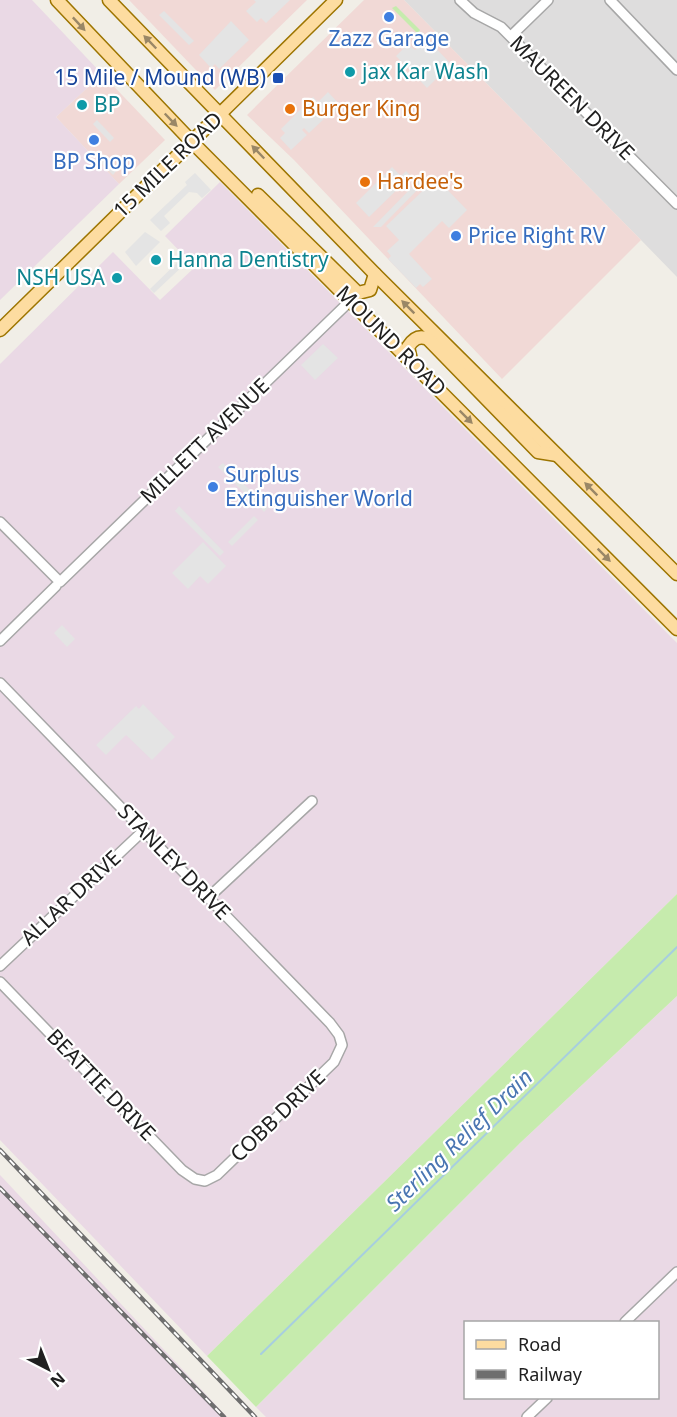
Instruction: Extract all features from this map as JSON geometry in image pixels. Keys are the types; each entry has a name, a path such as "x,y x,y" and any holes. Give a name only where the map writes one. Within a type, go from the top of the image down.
{"main road":[{"name":"MOUND ROAD","path":"57,0 192,142 677,629"},
{"name":"MOUND ROAD","path":"109,0 375,273 677,574"},
{"name":"15 MILE ROAD","path":"0,330 336,0"},
{"path":"218,167 243,180 358,293 370,290 375,273"},
{"path":"411,361 408,347 410,344 417,338 428,339 538,452 557,455"}],"street":[{"name":"MAUREEN DRIVE","path":"460,0 470,10 501,27 511,36 677,204"},
{"path":"511,36 548,0"},
{"path":"610,0 677,70"},
{"name":"MILLETT AVENUE","path":"0,641 351,300"},
{"path":"0,522 58,584"},
{"name":"STANLEY DRIVE","path":"0,683 330,1023 339,1035 342,1045"},
{"path":"209,897 312,801"},
{"name":"ALLAR DRIVE","path":"0,966 143,831"},
{"name":"BEATTIE DRIVE","path":"0,982 182,1170 195,1179 206,1181"},
{"name":"COBB DRIVE","path":"206,1181 217,1175 334,1062 342,1045"},
{"path":"627,1321 677,1272"},
{"path":"527,1417 546,1399"}],"shaded area":[{"path":"0,0 32,0 102,74 56,117 119,184 0,300"},
{"path":"129,0 307,0 215,90"},
{"path":"254,0 290,0 266,23 261,18 257,22 246,11 256,2"},
{"path":"364,0 404,0 641,240 502,379 294,160 247,115"},
{"path":"404,0 677,0 677,277 641,240"},
{"path":"164,11 194,41 189,45 159,15"},
{"path":"231,21 249,40 219,69 215,64 211,68 199,55"},
{"path":"427,39 451,64 427,88 396,56 408,44 415,50"},
{"path":"102,74 165,140 119,184 56,117"},
{"path":"328,92 341,106 329,119 321,112 319,114 324,119 309,133 304,128 302,130 307,135 291,150 280,138 285,133 281,129 313,97 318,102"},
{"path":"97,120 114,138 110,142 93,124"},
{"path":"100,152 117,170 113,175 95,157"},
{"path":"392,167 401,176 406,171 411,176 369,217 356,203"},
{"path":"195,173 211,190 202,198 197,193 189,192 164,216 170,223 161,231 150,220 187,185 185,182"},
{"path":"436,178 467,210 449,228 442,221 409,254 432,279 423,287 420,284 416,288 388,259 391,256 387,251 399,240 386,226"},
{"path":"419,180 426,181 381,227 373,227"},
{"path":"220,182 677,643 677,894 207,1356 0,1140 0,364 113,252 160,300 195,267 165,236"},
{"path":"145,232 160,242 136,266 125,252"},
{"path":"183,257 187,262 154,293 150,289"},
{"path":"323,344 338,358 315,380 301,365"},
{"path":"223,463 268,508 264,512 218,467"},
{"path":"179,506 224,552 220,556 175,511"},
{"path":"254,516 258,520 232,546 228,542"},
{"path":"203,542 226,566 208,584 200,576 188,589 172,573"},
{"path":"62,625 75,639 67,647 54,633"},
{"path":"143,704 175,737 152,760 126,735 106,755 96,745 136,706 139,709"},
{"path":"677,996 677,1417 266,1417 256,1407 520,1143"},
{"path":"0,1175 227,1417 0,1417"}],"green space":[{"path":"396,6 420,30 418,34 392,8"},
{"name":"Sterling Relief Drain","path":"677,894 677,996 520,1143 256,1407 207,1356"}],"waterway":[{"name":"Sterling Relief Drain","path":"261,1354 677,947"}],"railway":[{"path":"0,1150 255,1417"},
{"path":"0,1188 224,1417"}],"place":[{"name":"Zazz Garage","path":"389,17"},
{"name":"jax Kar Wash","path":"350,72"},
{"name":"15 Mile / Mound (WB)","path":"278,78"},
{"name":"BP","path":"82,105"},
{"name":"Burger King","path":"290,109"},
{"name":"BP Shop","path":"94,140"},
{"name":"Hardee's","path":"365,182"},
{"name":"Price Right RV","path":"456,236"},
{"name":"Hanna Dentistry","path":"156,260"},
{"name":"NSH USA","path":"117,278"},
{"name":"Surplus Extinguisher World","path":"213,487"}]}
